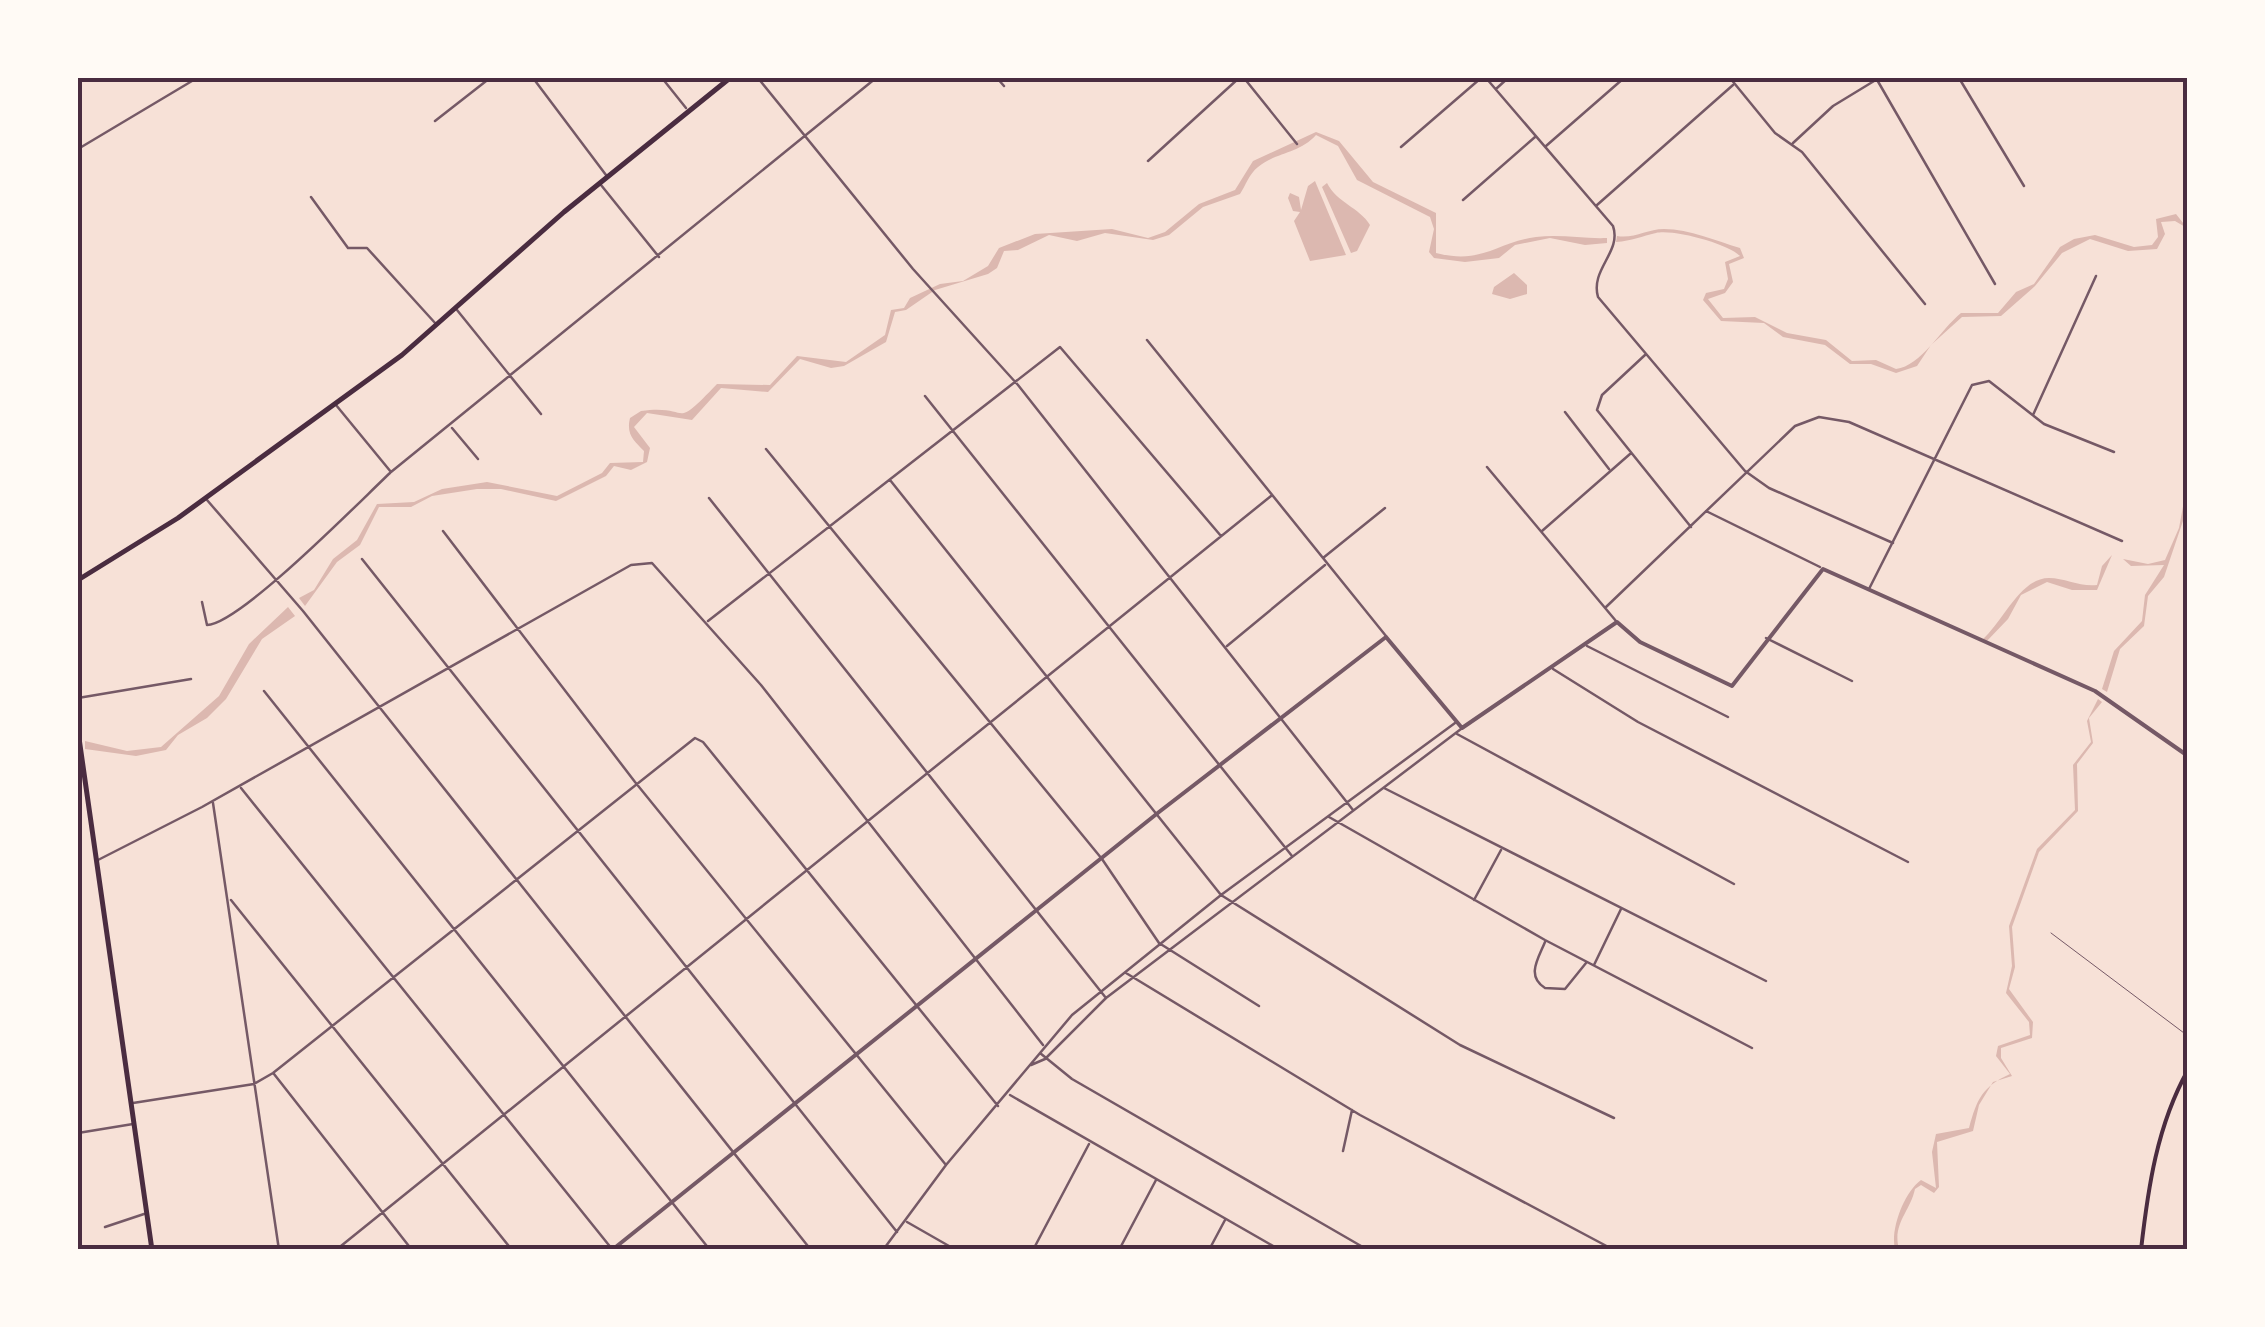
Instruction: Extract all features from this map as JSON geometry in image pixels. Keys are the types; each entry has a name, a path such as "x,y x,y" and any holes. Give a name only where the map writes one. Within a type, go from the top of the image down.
{"main road":[{"path":"78,580 206,498 336,405 456,309 687,109 730,78"},
{"path":"78,731 152,1250"},
{"path":"2141,1250 2153,1169 2168,1112 2188,1070"}],"street":[{"path":"78,149 195,78"},
{"path":"436,121 490,78"},
{"path":"533,78 607,176"},
{"path":"662,78 687,109"},
{"path":"758,78 924,282 1013,380 1353,810"},
{"path":"202,602 205,623 211,626 276,578 391,472 660,258 876,78"},
{"path":"998,78 1004,86"},
{"path":"1148,161 1242,78 1297,144"},
{"path":"1401,147 1483,78 1546,147 1616,234 1599,271 1595,288 1598,298 1746,472 1769,488 1893,543"},
{"path":"1496,89 1508,78"},
{"path":"1546,147 1624,78"},
{"path":"1730,78 1775,133 1792,144 1925,304"},
{"path":"1792,144 1833,106 1877,78 1995,284"},
{"path":"1959,78 2024,186"},
{"path":"1596,206 1735,84"},
{"path":"1463,200 1536,136"},
{"path":"599,183 660,258"},
{"path":"311,197 348,248 362,244 367,248 437,325"},
{"path":"2032,416 2096,276"},
{"path":"456,309 542,414"},
{"path":"1146,340 1462,728"},
{"path":"706,622 1053,348 1068,350 1221,536"},
{"path":"1646,354 1596,404 1630,454 1691,526"},
{"path":"1869,589 1968,392 1980,381 1998,385 2032,416 2114,452"},
{"path":"925,396 1292,856"},
{"path":"336,405 391,472"},
{"path":"1565,412 1610,470"},
{"path":"1606,607 1795,426 1819,417 1849,422 2122,541"},
{"path":"451,427 478,459"},
{"path":"766,449 1102,858 1159,943 1258,1006"},
{"path":"1541,532 1630,454"},
{"path":"1487,468 1617,622 1640,642 1732,686 1822,568"},
{"path":"890,480 1159,812 1221,895 1460,1045 1614,1118"},
{"path":"336,1250 1271,496"},
{"path":"206,498 296,602 623,1019 811,1250"},
{"path":"709,498 1106,998"},
{"path":"1322,559 1385,508"},
{"path":"1705,511 1990,648 2095,691 2188,756"},
{"path":"442,531 636,782 946,1166"},
{"path":"362,559 897,1232"},
{"path":"97,860 212,802 644,562 660,568 870,820 1010,1008 1043,1046"},
{"path":"1226,646 1326,564"},
{"path":"1030,1066 1046,1059 1106,998 1292,856 1462,728 1617,622"},
{"path":"240,786 612,1250 1159,812 1386,637"},
{"path":"1766,638 1852,681"},
{"path":"1586,645 1728,717"},
{"path":"1553,669 1638,722 1908,862"},
{"path":"78,698 191,679"},
{"path":"264,691 710,1250"},
{"path":"884,1250 1043,1046 1100,991 1221,895 1457,721"},
{"path":"1456,733 1734,884"},
{"path":"132,1103 254,1084 273,1073 690,741 703,742 998,1106"},
{"path":"1383,788 1766,981"},
{"path":"212,802 279,1250"},
{"path":"1327,816 1545,940 1752,1048"},
{"path":"1474,900 1501,849"},
{"path":"228,896 512,1250"},
{"path":"1594,966 1621,910"},
{"path":"1545,940 1534,968 1535,979 1546,988 1564,989 1587,962"},
{"path":"1124,972 1352,1110 1614,1250"},
{"path":"1039,1052 1102,1097 1368,1250"},
{"path":"273,1073 412,1250"},
{"path":"1008,1094 1280,1250"},
{"path":"1343,1151 1352,1110"},
{"path":"78,1132 135,1123"},
{"path":"1032,1250 1090,1142"},
{"path":"1119,1250 1156,1180"},
{"path":"105,1227 145,1213"},
{"path":"1209,1250 1226,1218"},
{"path":"906,1221 956,1250"}],"lane":[{"path":"2052,933 2188,1036"}],"shaded area":[{"path":"1316,132 1339,141 1373,182 1436,213 1436,253 1478,255 1545,236 1607,238 1607,243 1585,245 1550,238 1515,245 1499,258 1465,262 1434,258 1429,252 1434,229 1430,217 1357,180 1338,146 1316,135 1302,146 1265,162 1252,173 1240,194 1203,207 1169,235 1153,240 1105,233 1077,241 1049,235 1018,250 1004,251 997,268 988,274 935,290 906,310 895,312 886,342 844,366 831,368 800,359 768,392 721,388 692,420 647,413 634,427 650,448 647,462 631,470 614,466 606,476 556,501 501,489 477,489 432,496 411,507 379,507 360,545 337,562 305,606 299,598 314,590 333,559 357,540 377,504 414,502 442,489 487,482 557,496 602,473 610,463 643,462 644,451 629,429 630,418 641,411 686,412 717,384 770,385 797,356 846,362 885,335 891,310 904,308 910,298 940,284 963,281 988,266 999,248 1035,234 1112,229 1148,238 1165,232 1199,204 1235,190 1253,161"},
{"path":"1315,181 1346,255 1310,261 1294,221 1300,212 1293,211 1288,198 1290,193 1299,197 1301,210 1308,186"},
{"path":"1327,183 1370,225 1357,251 1351,253 1322,187"},
{"path":"2176,214 2187,228 2175,221 2161,222 2165,234 2157,249 2128,251 2090,239 2062,253 2035,286 2001,316 1962,317 1932,344 1961,313 1998,313 2016,292 2034,284 2060,247 2074,239 2095,235 2134,247 2152,245 2158,237 2156,219"},
{"path":"1674,230 1740,248 1744,258 1729,264 1733,282 1725,293 1708,299 1723,318 1755,317 1787,333 1826,340 1852,361 1876,360 1896,369 1914,361 1931,346 1917,366 1896,373 1871,364 1850,364 1825,345 1783,337 1764,323 1721,321 1703,300 1706,293 1724,289 1728,279 1725,262 1740,256 1734,251 1675,233 1616,242 1617,236"},
{"path":"1514,273 1527,285 1527,294 1510,299 1492,294 1494,287"},
{"path":"2187,485 2187,509 2164,577 2148,596 2144,626 2120,649 2107,692 2102,689 2114,651 2142,621 2145,595 2164,565 2131,566 2123,559 2148,564 2165,560 2179,528"},
{"path":"2112,555 2097,590 2072,590 2047,582 2021,595 2008,619 1985,643 1982,640 2029,585 2049,578 2097,585 2102,566"},
{"path":"288,607 295,616 262,639 226,699 207,718 178,735 166,750 136,756 85,749 85,741 127,751 161,747 219,696 249,644"},
{"path":"2098,699 2102,702 2089,718 2093,743 2077,764 2078,811 2039,852 2012,927 2015,967 2009,989 2033,1022 2032,1038 2001,1048 2001,1058 2012,1076 1998,1080 2010,1074 1996,1056 1998,1046 2030,1035 2029,1022 2006,993 2012,966 2009,926 2037,849 2075,810 2073,765 2091,742 2087,721"},
{"path":"1991,1086 1979,1105 1973,1131 1937,1142 1939,1187 1934,1193 1921,1185 1915,1189 1898,1232 1899,1249 1895,1249 1897,1222 1909,1193 1921,1180 1936,1188 1932,1152 1936,1134 1969,1128 1978,1102"}]}
